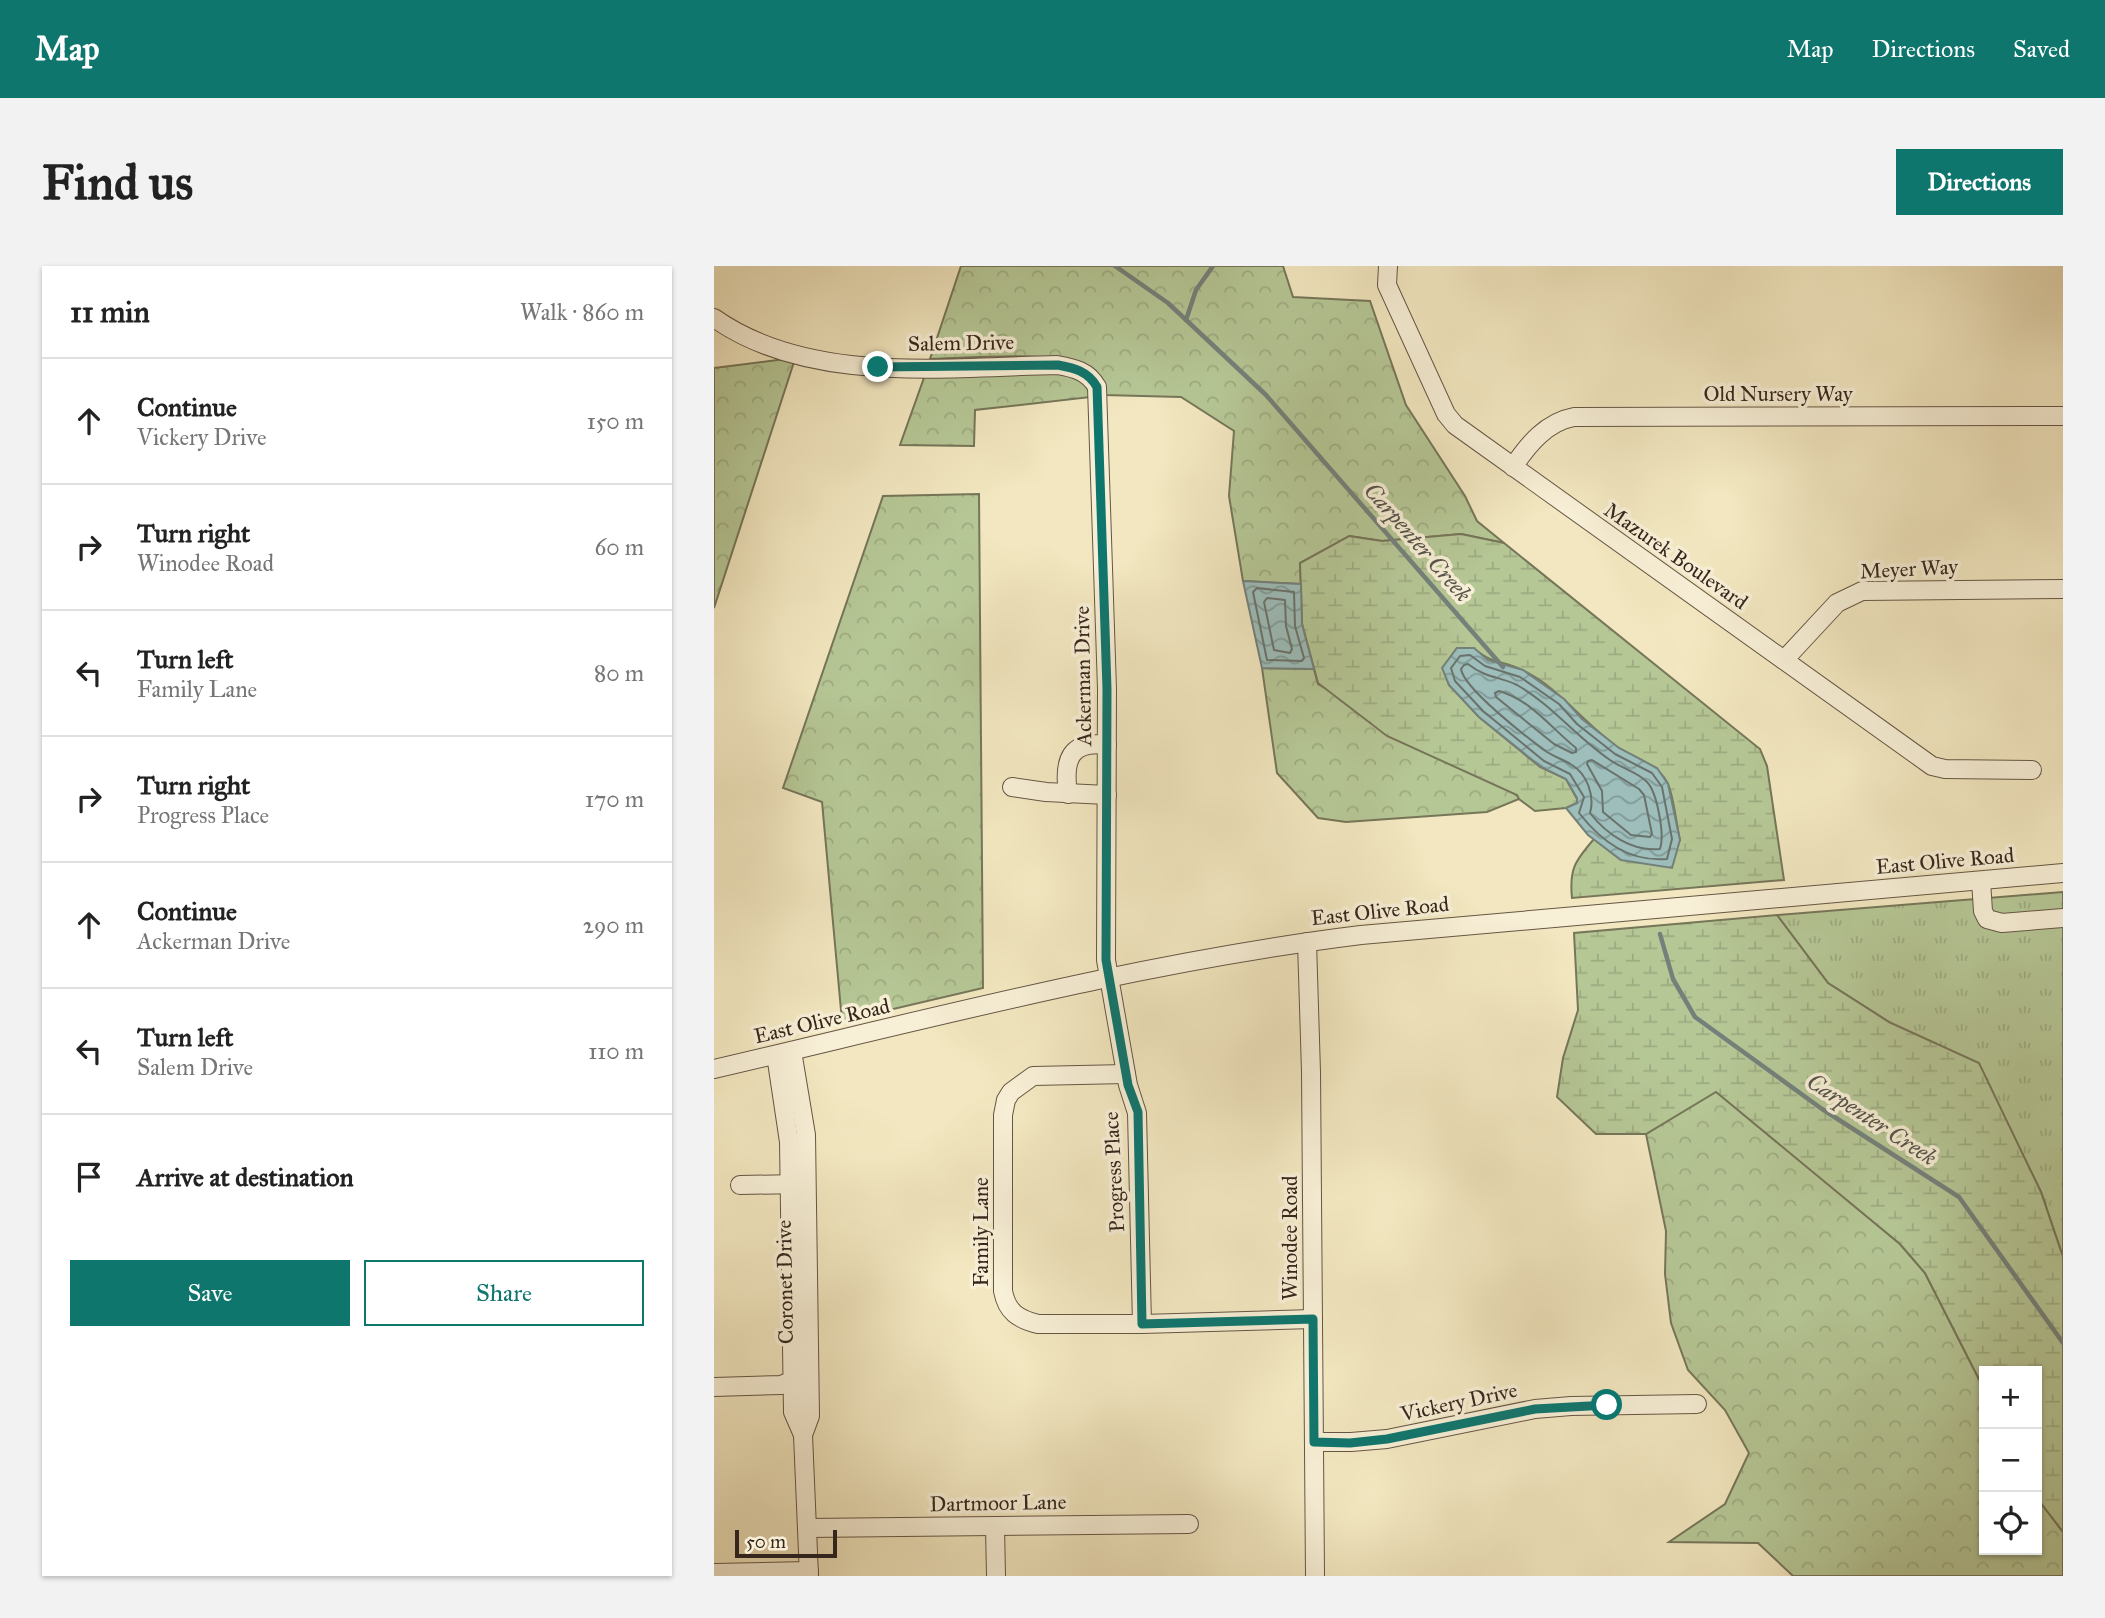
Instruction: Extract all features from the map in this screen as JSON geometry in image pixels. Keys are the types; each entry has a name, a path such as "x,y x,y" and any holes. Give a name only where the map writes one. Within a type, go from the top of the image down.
{"street":[{"name":"Mazurek Boulevard","path":"1388,266 1388,285 1446,414 1455,425 1932,766 1945,769 2032,770"},
{"name":"Salem Drive","path":"714,318 747,337 777,349 842,364 878,367 1058,365 1073,368 1090,377"},
{"name":"Ackerman Drive","path":"1090,377 1097,387 1099,413 1108,795 1106,960 1109,977"},
{"name":"Old Nursery Way","path":"1513,467 1525,450 1551,425 1574,417 2063,416"},
{"name":"Meyer Way","path":"1784,660 1837,603 1861,591 2063,589"},
{"path":"1068,794 1066,770 1069,759 1077,748 1093,743 1107,745"},
{"path":"1012,787 1068,794 1108,795"},
{"name":"East Olive Road","path":"714,1069 1109,977 1196,959 1307,942 1489,923 2063,873"},
{"path":"1981,881 1983,911 1987,919 2002,923 2063,918"},
{"name":"Winodee Road","path":"1307,942 1311,1059 1315,1576"},
{"name":"Progress Place","path":"1109,977 1126,1074 1138,1112 1142,1324"},
{"name":"Coronet Drive","path":"784,1053 806,1135 798,1184 800,1381 810,1416 803,1435 809,1573"},
{"name":"Family Lane","path":"1126,1074 1033,1076 1011,1092 1006,1100 1003,1115 1003,1291 1006,1304 1024,1321 1038,1324 1313,1319"},
{"path":"740,1185 798,1184"},
{"path":"714,1387 781,1385 800,1381"},
{"name":"Vickery Drive","path":"1314,1442 1350,1443 1387,1439 1535,1409 1698,1404"},
{"name":"Dartmoor Lane","path":"808,1528 1189,1524"},
{"path":"995,1526 996,1576"},
{"path":"714,1573 809,1573"}],"green space":[{"path":"961,266 1283,266 1293,297 1370,301 1406,405 1465,496 1477,521 1504,543 1461,534 1382,541 1350,536 1300,563 1301,584 1243,581 1229,496 1234,431 1181,397 1104,395 1097,372 1077,362 1059,358 1014,356 930,359"},
{"path":"785,359 794,362 714,608 714,368"},
{"path":"925,375 1072,375 1087,384 1091,397 975,410 974,446 900,445"},
{"path":"979,494 983,988 842,1021 822,802 783,788 883,496"},
{"path":"1461,534 1504,543 1760,749 1767,766 1784,880 1572,898 1571,880 1575,866 1594,839 1621,860 1680,840 1669,788 1657,770 1607,739 1535,677 1487,657 1473,648 1457,648 1443,668 1449,685 1479,717 1540,767 1566,779 1577,803 1566,808 1535,811 1517,795 1387,736 1318,683 1302,624 1300,563 1349,536 1382,541"},
{"path":"1262,668 1314,669 1318,684 1517,795 1519,799 1487,812 1346,822 1318,818 1277,773"},
{"path":"2063,892 2063,1257 2041,1192 2011,1131 1889,1022 1828,983 1777,915"},
{"path":"1777,915 1828,983 1889,1022 1979,1063 2041,1192 2063,1257 2063,1532 2042,1505 2042,1366 1979,1366 1979,1379 1925,1273 1900,1244 1716,1092 1646,1134 1596,1134 1557,1097 1563,1058 1578,1010 1574,933"},
{"path":"1716,1091 1900,1244 1925,1273 1979,1379 1979,1555 2042,1555 2042,1505 2063,1532 2063,1576 1793,1576 1758,1543 1669,1542 1725,1504 1749,1453 1725,1410 1688,1370 1671,1323 1665,1274 1666,1231 1646,1134"}],"water":[{"path":"1243,581 1301,584 1302,624 1314,669 1262,668"},
{"path":"1457,648 1474,648 1488,660 1523,670 1564,699 1582,719 1619,748 1657,768 1668,784 1680,840 1672,868 1621,860 1588,835 1566,808 1577,803 1577,798 1566,779 1541,767 1479,717 1449,685 1442,668"}],"waterway":[{"name":"Carpenter Creek","path":"1115,266 1168,303 1266,395 1503,667"},
{"path":"1186,320 1196,290 1213,266"},
{"name":"Carpenter Creek","path":"1660,934 1673,979 1695,1017 1822,1109 1959,1197 2063,1343"}],"route":[{"path":"878,367 1058,365 1088,374 1097,387 1107,689 1106,960 1128,1085 1138,1112 1142,1324 1313,1319 1314,1442 1350,1443 1387,1439 1535,1409 1607,1405"}]}
